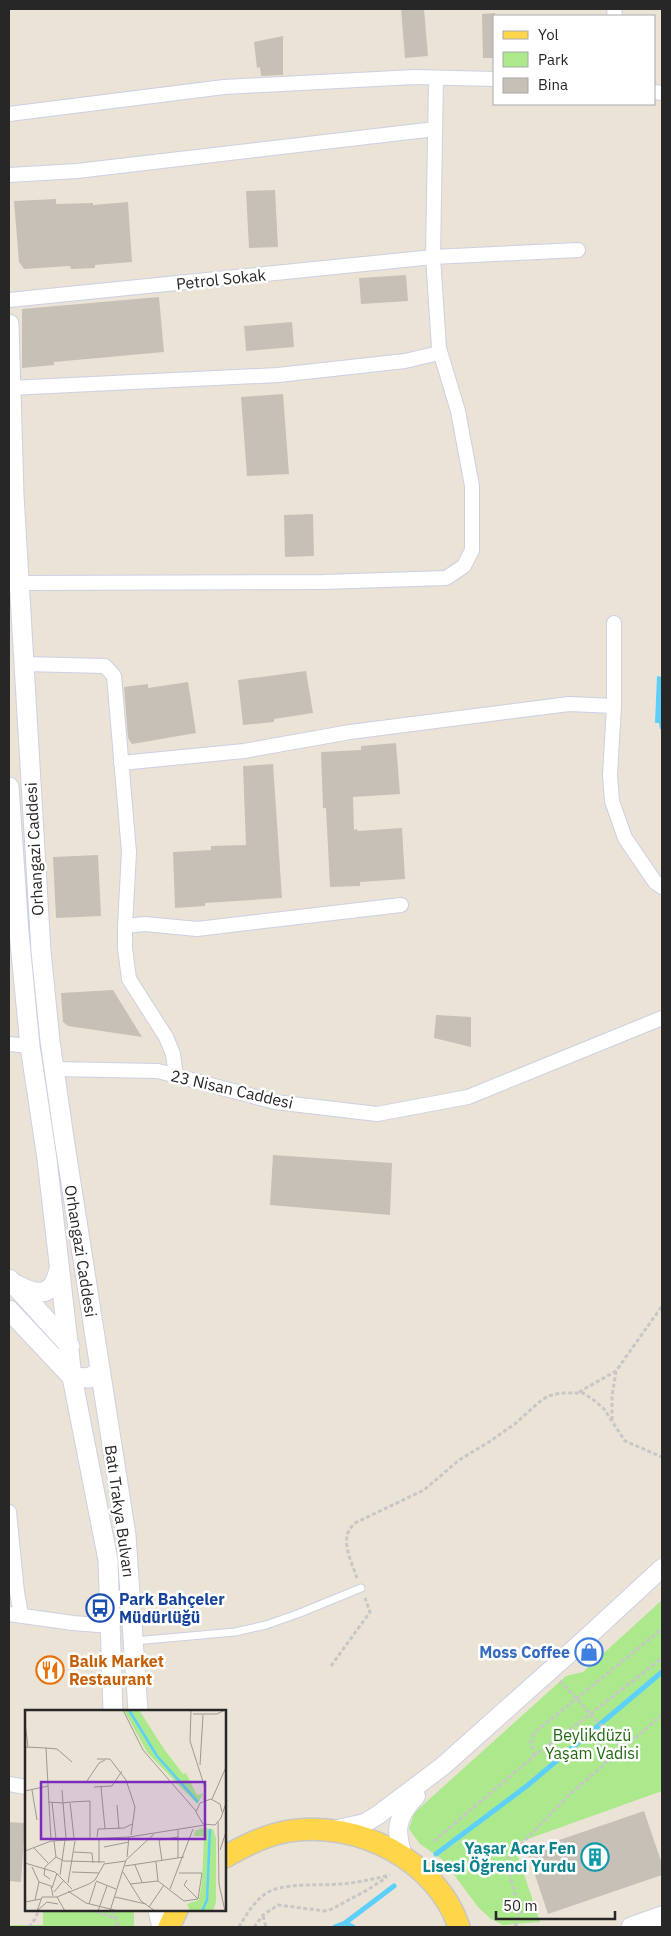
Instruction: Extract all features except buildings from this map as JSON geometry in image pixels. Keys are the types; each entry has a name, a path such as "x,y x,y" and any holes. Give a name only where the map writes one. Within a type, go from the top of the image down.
{"main road":[{"name":"Orhangazi Caddesi","path":"9,324 19,583 40,941 54,1069 99,1372"},
{"name":"Orhangazi Caddesi","path":"9,787 19,932 30,1046 60,1269 68,1344"},
{"path":"11,1281 38,1294 47,1292 56,1281 60,1269"},
{"path":"9,1310 72,1377 89,1378 99,1372 68,1344 11,1281"},
{"name":"Batı Trakya Bulvarı","path":"68,1344 72,1377 108,1560 112,1710"},
{"name":"Batı Trakya Bulvarı","path":"99,1372 126,1536 138,1710"},
{"path":"226,1856 245,1845 290,1831 332,1830 365,1838 404,1858 426,1876 463,1925"},
{"path":"158,1911 162,1927"},
{"path":"169,1927 177,1911"},
{"path":"631,1927 662,1916"}],"street":[{"path":"9,114 224,88 414,78 493,79"},
{"path":"19,583 323,582 446,578 464,566 472,550 472,486 458,411 439,348 433,257 436,78"},
{"path":"9,175 77,171 435,129"},
{"name":"Petrol Sokak","path":"9,300 433,257 578,250"},
{"path":"10,388 278,375 405,361 438,353 439,348"},
{"path":"614,623 614,706 610,775 612,801 625,838 655,882 662,887"},
{"path":"24,664 105,666 114,676 129,852 125,948 130,979 166,1037 172,1054 176,1076"},
{"path":"121,763 244,750 350,732 568,704 614,706"},
{"path":"125,926 145,924 197,929 401,905"},
{"name":"23 Nisan Caddesi","path":"54,1069 158,1071 275,1102 377,1114 468,1097 662,1018"},
{"path":"9,1044 30,1046"},
{"path":"9,1512 17,1592 15,1615 111,1626"},
{"path":"332,1830 365,1823 443,1766 662,1568"},
{"path":"404,1858 398,1842 400,1816 407,1804 443,1766"},
{"path":"9,1784 25,1787"}],"lane":[{"path":"134,1641 235,1632 266,1625 361,1588"}],"path":[{"path":"612,1420 612,1388 616,1371 662,1306"},
{"path":"579,1393 616,1371"},
{"path":"331,1666 370,1612 347,1543 346,1534 349,1527 424,1490 459,1460 509,1428 538,1402 548,1396 561,1393 579,1393 595,1400 604,1409 625,1441 662,1457"},
{"path":"534,1756 531,1741 534,1734 662,1629"},
{"path":"434,1841 534,1756 662,1658"},
{"path":"558,1679 623,1749"},
{"path":"515,1927 520,1913 506,1860 571,1793 662,1716"},
{"path":"239,1927 252,1906 266,1893 276,1889 294,1886 364,1882 390,1875 332,1910 314,1910 278,1905 263,1915 254,1927"},
{"path":"28,1927 35,1920 39,1911"},
{"path":"93,1911 116,1918"},
{"path":"113,1911 118,1927"},
{"path":"263,1915 266,1927"}],"green space":[{"name":"Beylikdüzü Yaşam Vadisi","path":"662,1600 662,1791 514,1844 540,1922 503,1925 491,1919 478,1907 443,1860 420,1844 409,1829 414,1813 566,1676 583,1672"},
{"path":"43,1911 134,1911 134,1927 9,1927 9,1925 43,1925"}],"water":[{"path":"657,676 662,677 662,729 660,729 659,723 655,723"}],"waterway":[{"path":"436,1854 528,1785 662,1672"},
{"path":"335,1927 345,1923 394,1886"},
{"path":"345,1923 353,1927"}],"place":[{"name":"Park Bahçeler Müdürlüğü","path":"100,1608"},
{"name":"Moss Coffee","path":"589,1652"},
{"name":"Balık Market Restaurant","path":"50,1670"},
{"name":"Yaşar Acar Fen Lisesi Öğrenci Yurdu","path":"595,1857"}]}
